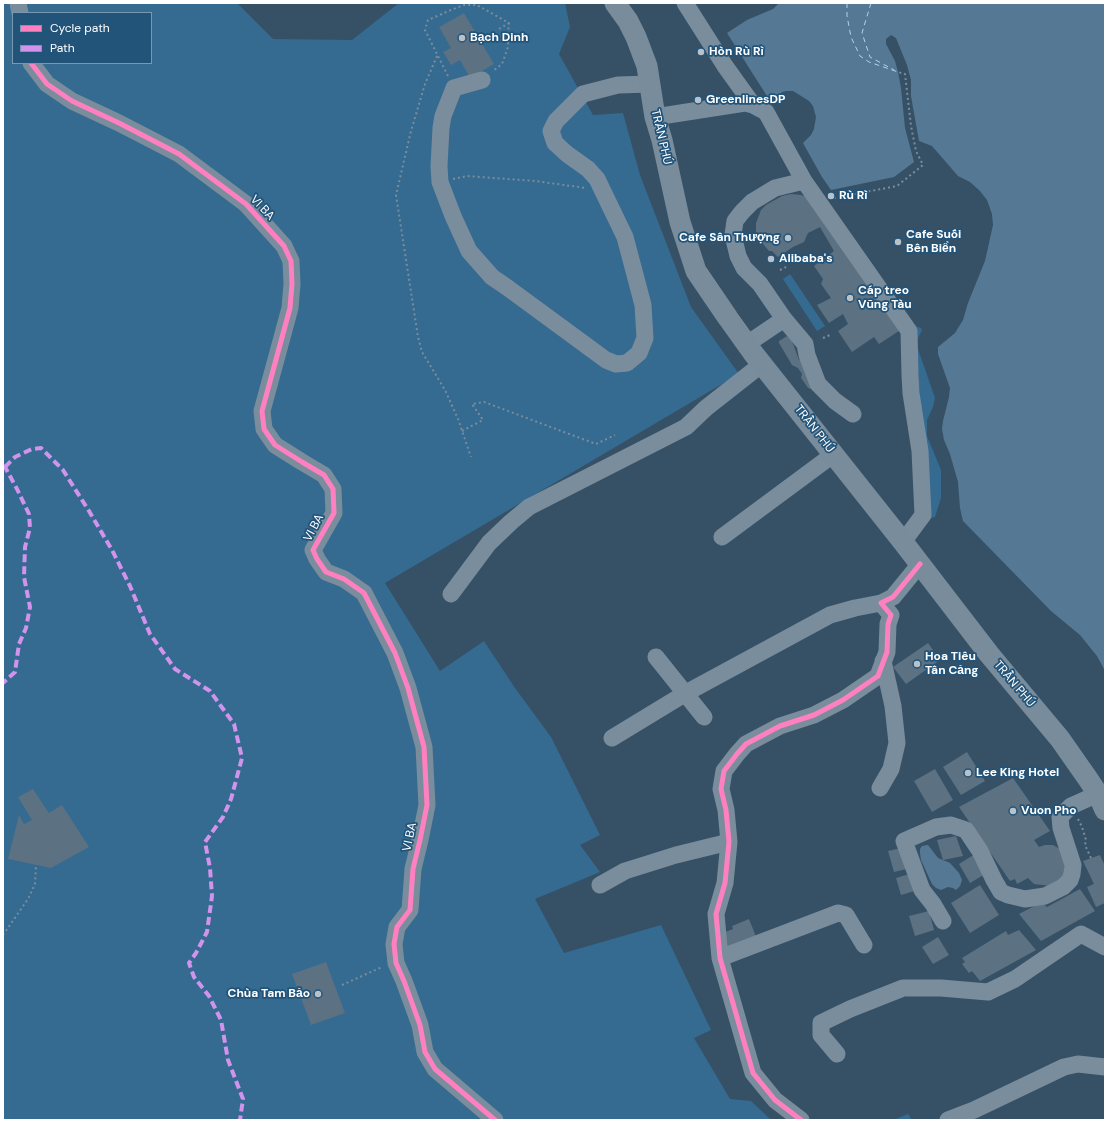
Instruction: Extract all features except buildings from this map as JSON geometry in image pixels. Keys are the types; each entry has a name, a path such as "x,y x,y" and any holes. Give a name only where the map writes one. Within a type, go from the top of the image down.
{"main road":[{"name":"TRẦN PHÚ","path":"615,3 628,21 647,66 655,117 662,140 680,222 696,271 746,344 903,542 989,654 1060,739 1088,779 1101,802"}],"street":[{"path":"685,3 725,66 753,105"},
{"name":"VI BA","path":"32,64 47,84 72,102 119,123 179,154 246,204 284,246 291,261 292,284 290,308 262,411 264,429 275,445 324,474 333,489 334,513 313,550 326,572 344,579 364,593 395,653 408,688 424,747 427,805 413,869 410,910 398,928 394,944 396,963 404,980 420,1026 424,1052 435,1069 495,1120"},
{"path":"482,80 454,88 443,116 441,128 439,166 440,182 469,251 492,278 508,288 606,360 616,364 628,363 639,353 645,338 643,306 625,237 597,179 588,168 567,154 555,143 551,131 556,121 582,94 618,85 650,84"},
{"path":"655,117 745,103 753,105 766,112 804,180 909,331 911,393 920,451 923,515 903,542"},
{"path":"804,180 775,188 752,202 735,221 733,234 738,256 744,268 760,284 784,319 804,344 818,384 835,401 852,414"},
{"path":"746,344 784,319"},
{"path":"451,594 489,543 529,507 686,427 706,408 762,364"},
{"path":"722,537 834,454"},
{"path":"612,738 686,693 830,615 881,603 893,597 920,564"},
{"path":"801,1120 775,1100 753,1073 720,958 716,914 725,883 729,842 726,810 721,789 724,771 746,744 780,726 814,716 843,700 878,676 887,652 888,624 890,615 881,603"},
{"path":"656,657 704,717"},
{"path":"880,788 891,769 896,743 893,706 884,661"},
{"path":"943,921 933,904 922,890 904,841 936,827 951,825 966,830 980,851 1001,892 1008,896 1025,899 1045,896 1063,887 1070,880 1072,874 1073,865 1061,828 1060,817 1071,806 1101,802"},
{"path":"600,885 625,871 676,854 729,842"},
{"path":"720,958 838,913 846,915 864,945"},
{"path":"837,1054 821,1035 821,1023 850,1009 903,988 941,988 988,992 1015,979 1081,934 1105,947"},
{"path":"948,1120 974,1110 1064,1067 1078,1064 1105,1067"}],"path":[{"path":"454,88 425,30 428,20 464,5 478,5 509,22"},
{"path":"499,29 509,22"},
{"path":"482,80 502,64 508,47 509,22"},
{"path":"437,56 425,84 411,131 396,195 418,337 422,352 444,390 458,419 471,457"},
{"path":"819,201 897,186 923,165 916,151 911,126 905,74 898,72"},
{"path":"440,182 467,176 535,181 603,190"},
{"path":"780,270 786,267"},
{"path":"823,338 830,335"},
{"path":"462,431 483,420 472,404 484,402 596,444 615,435"},
{"path":"1071,806 1082,827 1086,840 1085,845 1091,858"},
{"path":"3,935 28,899 34,884 36,865"},
{"path":"342,985 385,965"}],"shaded area":[{"path":"3,3 237,3 273,39 352,40 399,3 565,3 570,27 559,54 593,115 623,113 640,175 691,307 739,374 385,583 440,671 484,641 515,688 551,737 600,835 580,845 600,872 535,899 564,953 661,925 711,1030 694,1038 730,1099 751,1101 771,1120 3,1120"},
{"path":"779,3 1105,3 1105,671 1097,656 1080,635 1051,611 963,521 960,508 958,482 950,454 944,440 942,429 950,388 938,354 938,347 955,333 963,320 968,303 985,261 993,225 992,214 987,200 970,182 958,176 932,146 919,141 911,96 911,80 907,65 896,38 891,35 886,39 886,44 895,61 898,72 905,128 914,162 894,177 831,190 803,143 811,135 814,129 816,117 813,106 809,101 793,91 782,92 772,104 727,33 747,20 773,9"},
{"path":"790,274 825,326 817,331 783,279"},
{"path":"915,326 921,328 922,330 917,340 918,349 935,398 927,420 927,436 941,470 941,498 935,517 928,519"},
{"path":"928,845 938,858 950,863 959,873 962,880 960,886 956,890 948,887 941,890 932,884 921,860 920,853 922,846"},
{"path":"908,1114 912,1120 893,1120"}],"ferry route":[{"path":"847,3 847,16 851,37 860,56 869,62 898,72"},
{"path":"871,3 862,33 870,57 894,70"}],"marked path":[{"path":"5,467 15,457 32,449 41,448 63,470 112,550 130,586 150,634 175,669 210,691 234,724 242,758 231,799 223,817 205,842 210,868 212,896 207,932 189,963 194,977 209,996 221,1020 228,1060 243,1099 240,1120"},
{"path":"3,466 17,489 29,514 30,528 25,547 24,577 30,607 26,628 19,644 15,672 3,683"}],"cycle path":[{"path":"32,64 47,84 72,101 179,154 246,204 284,246 291,261 292,284 290,308 262,411 264,429 275,445 324,475 333,489 334,513 313,550 326,572 344,579 364,593 395,653 408,688 424,747 427,805 413,869 410,910 397,927 394,944 396,963 420,1025 425,1052 435,1069 495,1120"},
{"path":"801,1120 775,1100 753,1073 720,958 716,914 725,883 729,842 726,810 721,789 724,771 746,744 780,726 814,715 843,700 878,676 887,652 888,624 891,615 881,603 893,597 920,564"}],"place":[{"name":"Bạch Dinh","path":"462,38"},
{"name":"Hòn Rù Rì","path":"701,52"},
{"name":"GreenlinesDP","path":"698,100"},
{"name":"Rù Rì","path":"831,196"},
{"name":"Cafe Sân Thượng","path":"788,238"},
{"name":"Cafe Suối Bên Biển","path":"898,242"},
{"name":"Alibaba's","path":"771,259"},
{"name":"Cáp treo Vũng Tàu","path":"850,298"},
{"name":"Hoa Tiêu Tân Cảng","path":"917,664"},
{"name":"Lee King Hotel","path":"968,773"},
{"name":"Vuon Pho","path":"1013,811"},
{"name":"Chùa Tam Bảo","path":"318,994"}]}
